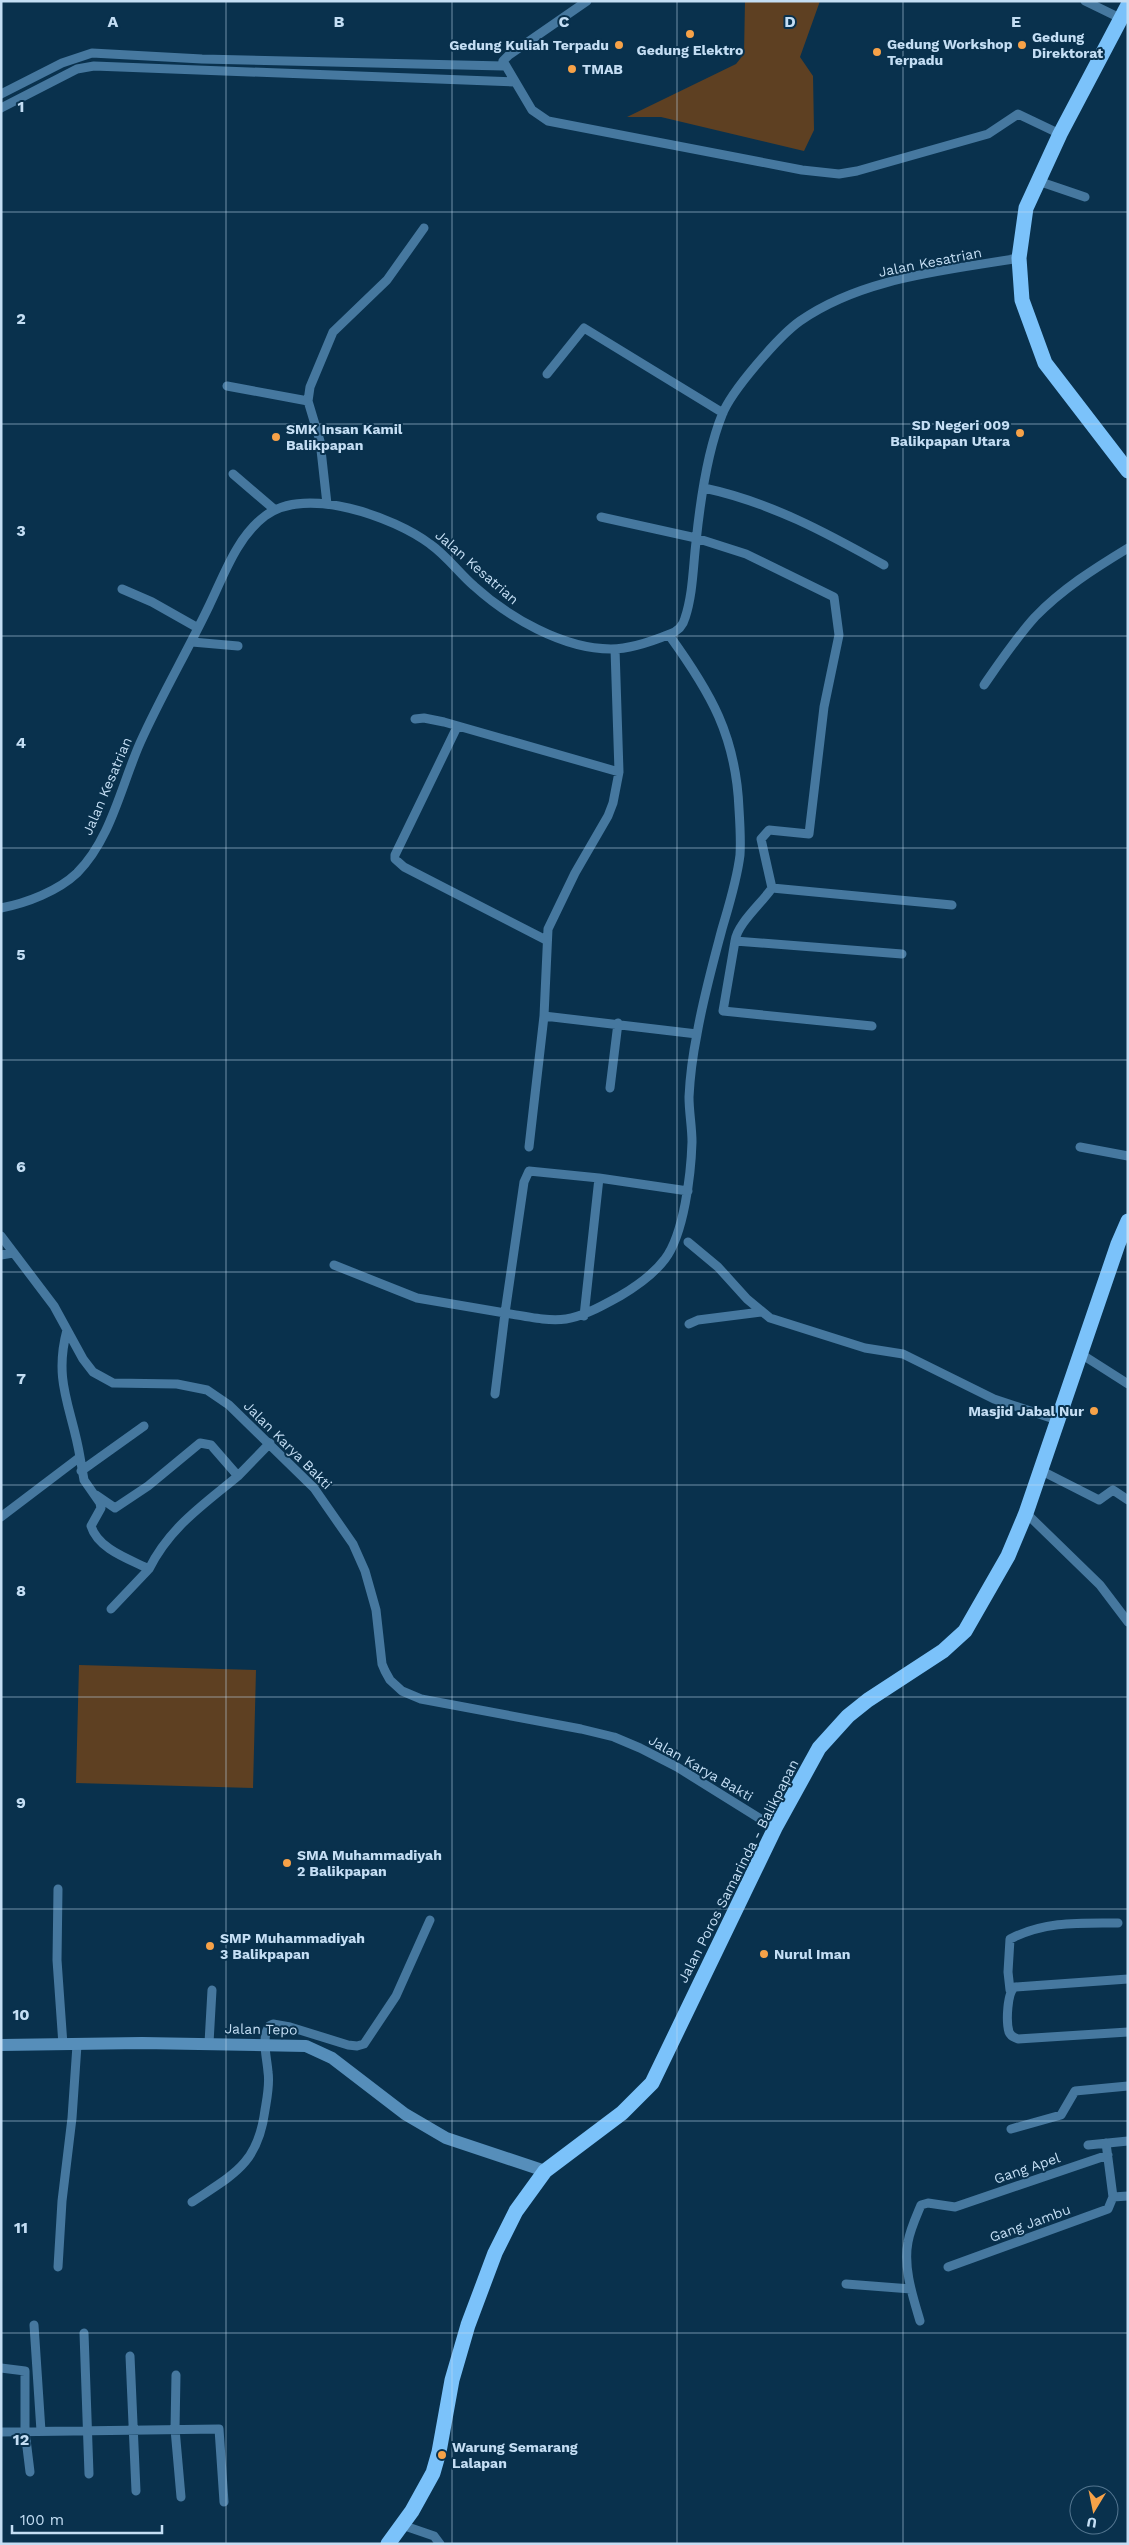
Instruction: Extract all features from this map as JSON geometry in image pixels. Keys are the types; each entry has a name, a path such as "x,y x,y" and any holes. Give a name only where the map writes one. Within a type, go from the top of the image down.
{"highway":[{"path":"1125,12 1060,134 1026,208 1019,258 1022,300 1045,363 1128,471"},
{"name":"Jalan Poros Samarinda - Balikpapan","path":"388,2544 402,2525 433,2474 439,2452 452,2380 475,2306 495,2254 516,2211 545,2171 622,2113 652,2084 775,1828 804,1772 832,1733 868,1700 943,1651 965,1631 1008,1556 1026,1513 1057,1420 1082,1354 1118,1244 1128,1221"}],"street":[{"path":"587,1 503,61 504,66 532,110 548,121 816,172 838,174 856,171 988,134 1018,114 1060,134"},
{"path":"1085,1 1125,12"},
{"path":"1,94 62,63 92,53 202,59 504,66"},
{"path":"1,108 77,69 101,66 514,82"},
{"path":"1038,181 1085,196"},
{"path":"327,504 320,441 308,401 310,387 333,332 387,280 424,228"},
{"name":"Jalan Kesatrian","path":"1,908 34,898 57,887 78,872 87,861 101,838 120,798 138,748 156,707 192,642 240,545 264,517 275,510 306,503 327,504 380,518 418,536 432,545 489,599 525,624 574,642 615,649 669,635 678,630 685,618 692,587 696,538 704,488 723,413 778,340 802,320 830,304 893,281 1019,258"},
{"path":"547,374 584,328 723,413"},
{"path":"226,386 308,401"},
{"path":"233,474 275,510"},
{"path":"704,488 758,502 792,516 884,565"},
{"path":"601,517 696,538 754,556 834,597 839,635 824,708 809,834 768,830 761,839 772,888 736,934 724,1012 872,1026"},
{"path":"984,685 1025,630 1047,606 1082,577 1128,548"},
{"path":"122,589 143,597 198,628"},
{"path":"334,1265 417,1298 559,1322 584,1316 631,1289 659,1266 666,1257 676,1236 688,1191 692,1141 689,1097 697,1034 740,855 738,779 735,763 717,709 669,635"},
{"path":"192,642 238,646"},
{"path":"529,1147 544,1016 548,929 563,896 608,816 613,803 619,772 615,649"},
{"path":"415,719 424,718 444,722 619,772"},
{"path":"457,727 395,854 395,859 404,867 546,940"},
{"path":"772,888 952,905"},
{"path":"735,941 902,954"},
{"path":"544,1016 618,1023 697,1034"},
{"path":"610,1088 618,1023"},
{"path":"1080,1147 1128,1156"},
{"path":"495,1394 505,1313 527,1173 529,1171 537,1171 688,1191"},
{"path":"584,1316 599,1178"},
{"name":"Jalan Karya Bakti","path":"1,1236 41,1287 89,1366 107,1381 134,1385 177,1384 207,1390 228,1405 270,1443 326,1502 353,1544 373,1595 382,1664 390,1680 402,1691 421,1699 614,1737 677,1767 775,1828"},
{"path":"688,1242 718,1267 761,1312 781,1323 865,1348 903,1354 1007,1405 1057,1420"},
{"path":"1,1255 13,1253"},
{"path":"689,1324 698,1320 761,1312"},
{"path":"67,1330 61,1361 61,1375 85,1484 96,1495 116,1508 148,1486 200,1443 211,1446 238,1476"},
{"path":"1082,1354 1128,1384"},
{"path":"82,1471 144,1426"},
{"path":"111,1609 149,1569 156,1553 174,1529 238,1476 270,1443"},
{"path":"1,1517 80,1457"},
{"path":"1040,1470 1100,1500 1113,1490 1128,1500"},
{"path":"96,1495 101,1508 93,1520 93,1532 110,1549 149,1569"},
{"path":"1026,1513 1100,1585 1128,1622"},
{"path":"58,1889 56,1952 63,2045"},
{"path":"192,2202 242,2165 259,2141 263,2129 269,2075 265,2044 267,2030 273,2024 290,2027 348,2045 357,2046 364,2044 396,1996 430,1920"},
{"path":"1118,1923 1066,1922 1029,1929 1010,1939 1008,1972 1010,1990 1009,2031 1012,2036 1018,2039 1128,2032"},
{"path":"1010,1990 1015,1986 1128,1979"},
{"path":"209,2043 212,1990"},
{"name":"Jalan Tepo","path":"1,2045 291,2044 315,2049 332,2058 404,2114 440,2135 479,2151 545,2171"},
{"path":"58,2267 62,2201 72,2118 77,2045"},
{"path":"1011,2129 1061,2115 1075,2091 1128,2086"},
{"path":"1088,2145 1128,2141"},
{"path":"1106,2143 1113,2197 1128,2196"},
{"name":"Gang Apel","path":"911,2289 908,2244 921,2205 928,2203 955,2207 1108,2155"},
{"name":"Gang Jambu","path":"948,2266 1108,2209 1113,2197"},
{"path":"846,2284 911,2289 920,2321"},
{"path":"34,2325 40,2431"},
{"path":"84,2333 88,2474"},
{"path":"130,2356 136,2491"},
{"path":"1,2368 25,2371 25,2432 30,2472"},
{"path":"176,2375 175,2429 181,2498"},
{"path":"1,2432 86,2429 219,2429 224,2502"},
{"path":"402,2525 434,2536 440,2544"}],"shaded area":[{"path":"745,1 820,1 800,57 813,76 814,130 804,151 661,117 627,117 736,64 744,54"},
{"path":"79,1665 256,1670 253,1788 76,1783"}],"place":[{"name":"Gedung Elektro","path":"690,34"},
{"name":"Gedung Kuliah Terpadu","path":"619,45"},
{"name":"Gedung Direktorat","path":"1022,45"},
{"name":"Gedung Workshop Terpadu","path":"877,52"},
{"name":"TMAB","path":"572,69"},
{"name":"SD Negeri 009 Balikpapan Utara","path":"1020,433"},
{"name":"SMK Insan Kamil Balikpapan","path":"276,437"},
{"name":"Masjid Jabal Nur","path":"1094,1411"},
{"name":"SMA Muhammadiyah 2 Balikpapan","path":"287,1863"},
{"name":"SMP Muhammadiyah 3 Balikpapan","path":"210,1946"},
{"name":"Nurul Iman","path":"764,1954"},
{"name":"Warung Semarang Lalapan","path":"442,2455"}]}
